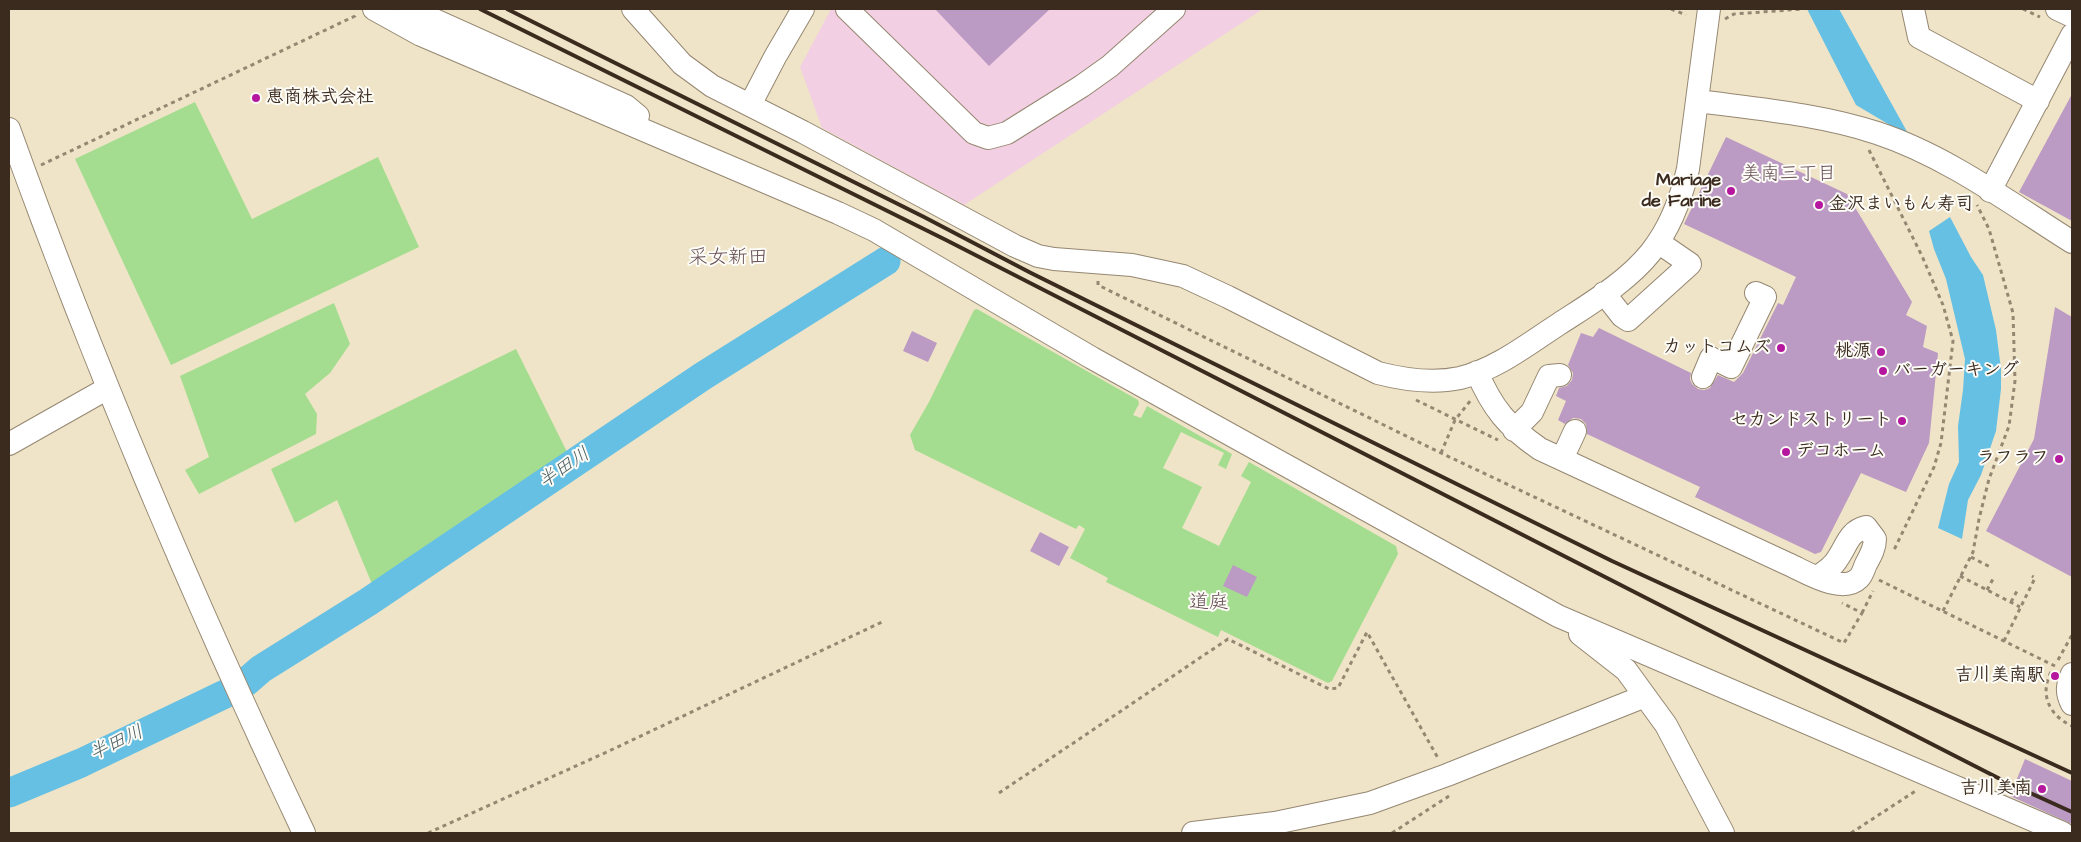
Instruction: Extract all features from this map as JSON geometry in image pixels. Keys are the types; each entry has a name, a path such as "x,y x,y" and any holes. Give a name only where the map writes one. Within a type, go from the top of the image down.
{"street":[{"path":"374,9 421,35 838,212 874,230 1092,358 1558,616 2063,833"},
{"path":"410,9 626,106 666,140"},
{"path":"633,9 671,52 699,78 1015,246 1038,256 1054,259 1132,265 1183,276 1378,373 1396,378 1436,382 1477,372 1490,367 1517,351 1604,293 1642,262 1658,242 1670,222 1684,189 1698,101 1715,14"},
{"path":"750,106 775,57 803,9"},
{"path":"847,9 974,133 988,138 1007,133 1082,86 1110,66 1174,9"},
{"path":"1913,9 1919,37 2038,101"},
{"path":"2057,9 2072,16"},
{"path":"1990,191 2072,35"},
{"path":"1698,101 1820,118 1879,134 1917,150 1961,174 2072,242"},
{"path":"9,129 24,173 108,388 225,664 304,833"},
{"path":"1604,293 1622,316 1628,320 1666,294 1690,264 1658,242"},
{"path":"1712,366 1731,367 1765,297 1756,293"},
{"path":"1477,372 1493,406 1506,422 1507,435"},
{"path":"1507,435 1532,412 1549,376 1560,375"},
{"path":"9,444 108,388"},
{"path":"1562,459 1575,431"},
{"path":"1507,435 1817,577"},
{"path":"1558,616 1626,670 1666,725 1723,833"},
{"path":"2064,670 2067,690 2072,704"},
{"path":"1193,833 1275,823 1347,809 1452,783 1645,696"}],"path":[{"path":"24,173 355,16 359,9"},
{"path":"1671,9 1686,15"},
{"path":"1715,14 1802,9"},
{"path":"1858,128 1922,256 1943,304 1953,341 1941,443 1934,467 1892,554"},
{"path":"1943,611 1973,552 1989,479 2009,426 2015,381 2012,313 1989,229 1961,174"},
{"path":"1098,274 1098,286 1441,452 1844,643 1879,580 2064,670"},
{"path":"1441,452 1455,420 1473,397"},
{"path":"1411,398 1455,420 1507,435"},
{"path":"1971,557 1992,568"},
{"path":"1960,576 2020,607"},
{"path":"2004,641 2035,578 2032,576"},
{"path":"1987,590 1992,579"},
{"path":"2011,602 2017,591"},
{"path":"1835,600 1862,613"},
{"path":"428,833 609,751 882,622"},
{"path":"999,793 1228,639 1329,689 1338,688 1367,632 1452,783 1392,833"},
{"path":"1850,833 1935,778"}],"shaded area":[{"path":"831,9 1263,9 964,205 822,128 800,67"}],"green space":[{"path":"195,102 252,219 378,157 419,247 171,365 75,159"},
{"path":"334,303 350,344 330,373 305,394 317,414 316,434 199,494 185,470 209,457 180,376"},
{"path":"977,309 1138,400 1139,404 1133,415 1141,418 1147,406 1232,454 1226,469 1218,465 1224,453 1181,432 1163,468 1202,487 1182,528 1219,546 1251,482 1241,476 1249,462 1396,546 1398,554 1332,681 1328,683 1221,630 1218,637 1106,582 1108,578 1070,558 1085,529 1079,525 1076,529 915,450 910,435 929,402 974,310"},
{"path":"516,349 570,458 372,584 337,500 295,523 271,469"}],"water":[{"path":"1807,9 1839,9 1910,137 1856,105"},
{"path":"1950,217 1971,257 1983,275 1996,330 2001,369 2001,389 1996,431 1981,475 1968,500 1962,539 1938,528 1949,484 1959,462 1958,426 1965,359 1946,279 1929,231"}],"building":[{"path":"935,9 1050,9 989,66"},
{"path":"2072,94 2072,221 2019,192"},
{"path":"1726,137 1847,194 1912,302 1906,315 1927,326 1923,347 1938,353 1929,443 1906,492 1861,473 1821,552 1815,554 1695,497 1700,487 1587,434 1586,424 1581,419 1573,418 1565,424 1558,420 1566,401 1556,396 1559,388 1567,386 1572,380 1573,373 1568,365 1581,333 1593,337 1599,328 1691,373 1690,379 1692,384 1698,389 1710,388 1718,375 1734,382 1743,373 1778,303 1783,305 1796,277 1684,224"},
{"path":"2055,307 2072,317 2072,577 1986,531 2034,439"},
{"path":"912,331 937,343 928,362 903,351"},
{"path":"1040,532 1069,547 1059,566 1030,551"},
{"path":"1233,565 1257,577 1247,597 1223,586"},
{"name":"吉川美南","path":"2025,759 2072,781 2072,824 2010,796"}],"waterway":[{"name":"半田川","path":"246,682 261,669 368,602 703,376 886,261"},
{"name":"半田川","path":"9,793 81,763 225,694"}],"railway":[{"path":"480,9 946,240 2006,782 2072,812"},
{"path":"507,9 924,217 1031,273 1612,561 2072,773"}],"place":[{"name":"恵商株式会社","path":"256,98"},
{"name":"Mariage de Farine","path":"1731,191"},
{"name":"金沢まいもん寿司","path":"1819,205"},
{"name":"カットコムズ","path":"1781,348"},
{"name":"桃源","path":"1881,352"},
{"name":"バーガーキング","path":"1883,371"},
{"name":"セカンドストリート","path":"1902,421"},
{"name":"デコホーム","path":"1786,452"},
{"name":"ラフラフ","path":"2059,459"},
{"name":"吉川美南駅","path":"2055,676"},
{"name":"吉川美南","path":"2042,789"}],"district":[{"name":"美南三丁目","path":"1789,175"},
{"name":"采女新田","path":"728,259"},
{"name":"道庭","path":"1209,604"}]}
